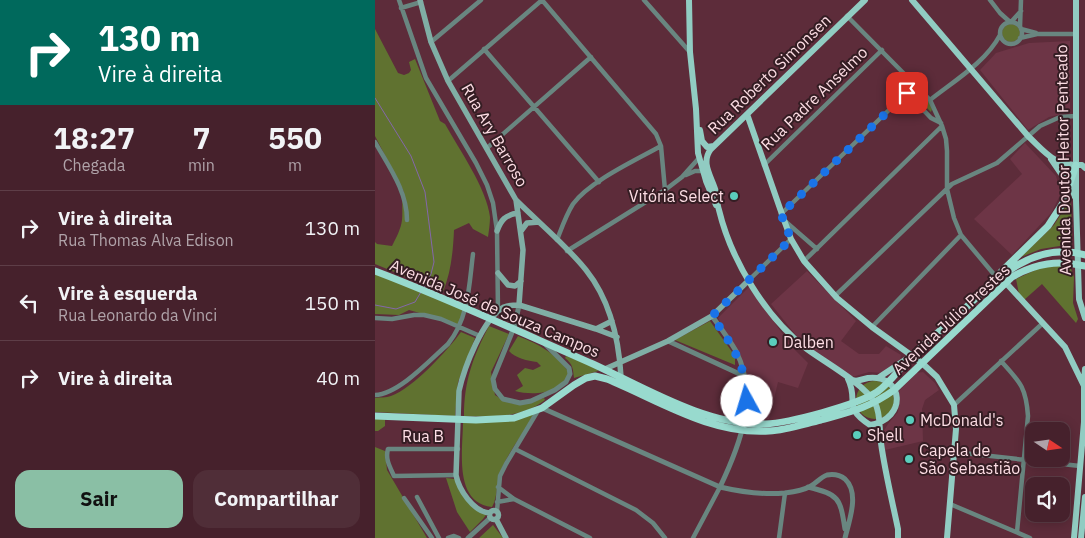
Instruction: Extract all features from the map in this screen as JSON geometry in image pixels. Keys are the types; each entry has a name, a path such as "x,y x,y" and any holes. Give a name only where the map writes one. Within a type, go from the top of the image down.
{"highway":[{"path":"997,278 1001,271 1048,226 1063,202 1076,166"},
{"name":"Avenida Júlio Prestes","path":"851,403 869,396 888,382 912,356 997,278 1024,261 1037,256 1060,252 1085,255"},
{"name":"Avenida Júlio Prestes","path":"854,411 875,402 894,390 1012,277 1031,268 1057,262 1085,266"},
{"name":"Avenida José de Souza Campos","path":"375,271 474,310 605,369"},
{"path":"605,369 693,410 756,431 777,430 854,411"},
{"name":"Avenida José de Souza Campos","path":"375,416 502,420 514,418 543,407 573,385 586,378 597,376 691,416 718,425 743,426"},
{"path":"543,407 557,389 573,385"},
{"path":"743,426 782,422 851,403"}],"main road":[{"path":"689,0 690,52 697,117 697,144 699,158 713,199 749,280 760,298 784,329 807,349 848,378 875,402 898,538"},
{"name":"Rua Roberto Simonsen","path":"699,158 714,146 865,0"},
{"path":"912,0 1028,136 1049,156 1076,200"},
{"name":"Avenida Doutor Heitor Penteado","path":"1077,0 1076,200 1079,299 1085,318"},
{"name":"Rua Ary Barroso","path":"420,1 431,42 448,81 516,200 523,250 519,305"},
{"path":"747,114 791,239 804,261 835,296 937,377 954,405 957,429 947,538"},
{"path":"697,117 703,144 707,147 714,146"},
{"path":"714,146 709,152 706,162 715,190 719,211"},
{"path":"1049,156 1067,165 1082,165 1085,168"},
{"path":"516,200 586,270 595,283 612,321 617,338 621,377"},
{"path":"497,231 504,217 518,213"},
{"path":"521,231 527,223 539,222"},
{"path":"498,273 508,285 515,286 522,279"},
{"path":"605,369 668,342 712,316 749,280"},
{"path":"1006,283 1065,347 1084,386"},
{"path":"506,538 492,517 469,501 457,482 456,475 458,402 461,383 480,336 498,312 506,306 519,305 597,329 617,338"},
{"path":"597,329 612,321"},
{"path":"848,378 862,380 878,378 912,356"},
{"path":"1074,538 1084,422 1085,369"},
{"path":"848,378 853,391 851,403 854,411 870,425 881,444"},
{"path":"878,378 888,382 896,396 896,405 883,426 881,444"},
{"path":"870,425 888,419"},
{"path":"1081,538 1085,497"},
{"path":"492,517 493,510 497,511"}],"street":[{"path":"399,0 426,78 487,185 493,203 497,231 498,312"},
{"path":"431,42 481,0"},
{"path":"448,81 542,0 656,134 661,146 665,190"},
{"path":"644,0 690,52"},
{"path":"990,0 1000,13 1011,22 1037,34"},
{"path":"1020,38 1021,0"},
{"path":"401,8 420,1"},
{"path":"1003,26 1011,22 1021,11"},
{"path":"930,100 971,68 994,46 1003,26 1000,13"},
{"path":"847,16 930,100 942,125 947,151 949,203 961,235 997,278"},
{"path":"994,46 1015,43 1020,38 1037,34 1076,34"},
{"path":"1000,35 1008,43"},
{"path":"484,49 533,108 599,182"},
{"name":"Rua Padre Anselmo","path":"764,165 882,50"},
{"path":"487,148 591,57"},
{"path":"817,249 783,217 915,85"},
{"path":"907,93 931,118 942,125"},
{"path":"835,296 947,189 959,180 997,163 1028,136 1051,120 1060,117 1076,116"},
{"path":"804,261 942,125"},
{"path":"375,142 403,194 407,220"},
{"path":"557,240 567,215 583,193 661,146"},
{"path":"567,251 665,190 682,177 699,158"},
{"path":"682,177 695,171 703,171"},
{"path":"872,327 961,235"},
{"path":"749,280 791,239"},
{"path":"375,395 387,393 397,388 448,344 459,327 466,308 473,254"},
{"name":"Rua Ary Barroso","path":"519,305 515,325 493,378 495,389 503,399 520,403 531,401 557,389"},
{"path":"375,318 391,319 424,315 480,336"},
{"path":"693,538 733,458 743,426 747,401 744,376 736,351 712,316"},
{"path":"954,405 1043,323"},
{"path":"543,342 569,368 569,376 566,382 557,389"},
{"path":"668,342 744,376"},
{"path":"1001,361 1020,382 1025,391 1028,416 1017,532"},
{"path":"497,511 501,476 506,464 543,407 720,487 753,493 785,493 808,487 823,477 834,474 843,478 849,485 853,500 846,537"},
{"name":"Rua B","path":"456,475 394,476 389,465 387,452 388,448 458,449"},
{"path":"515,449 636,510 653,523 665,538"},
{"path":"955,452 1080,466"},
{"path":"499,487 514,499 590,538"},
{"path":"808,487 828,492 839,501 844,517 846,537"},
{"path":"779,538 785,493"},
{"path":"417,497 439,538"},
{"path":"404,498 432,538"},
{"path":"497,502 514,499"},
{"path":"950,504 1030,538"},
{"path":"468,538 492,517"},
{"path":"448,538 453,536 459,538"}],"shaded area":[{"path":"1070,41 1070,112 1049,117 1028,130 980,70 996,53 1029,43"},
{"path":"1025,143 1056,176 1061,193 1052,212 1012,255 974,219 1022,174 1010,159"},
{"path":"807,271 856,321 841,341 859,354 879,354 886,346 901,355 900,360 882,373 869,372 852,377 802,343 771,304"},
{"path":"749,287 792,347 808,363 798,388 778,382 769,419 748,419 750,396 746,372 718,318"},
{"path":"923,372 935,383 939,390 925,400 922,409 923,441 885,450 882,434 898,412 898,392 916,373"}],"green space":[{"path":"1011,24 1017,27 1020,33 1017,39 1011,42 1005,39 1002,33 1005,27"},
{"path":"375,29 398,73 404,75 409,73 411,70 409,62 415,59 440,121 445,124 472,169 488,206 490,217 488,237 473,229 469,223 454,230 451,262 443,292 375,264 375,242 392,246 401,227 404,192 375,136"},
{"path":"915,88 929,102 932,109 931,112 911,93"},
{"path":"1068,203 1071,204 1072,244 1041,249 1021,257 1054,225"},
{"path":"1063,266 1071,269 1074,277 1073,303 1078,319 1076,323 1042,284 1024,300 1019,294 1016,279 1040,268"},
{"path":"375,271 466,308 459,327 441,319 409,310 399,315 375,314"},
{"path":"710,321 735,356 735,365 675,340"},
{"path":"489,326 509,334 491,372 495,395 513,404 544,398 545,400 536,406 517,413 496,416 464,416 468,380 478,348"},
{"path":"461,332 475,338 458,382 455,416 375,412 375,398 391,396 409,386 448,349"},
{"path":"518,336 546,350 558,359 569,372 560,385 546,392 522,393 515,391 523,386 517,375 525,368 533,370 541,366 537,362 518,357 509,351"},
{"path":"566,356 597,368 598,371 574,378 572,367 565,358"},
{"path":"875,381 888,387 894,400 888,413 875,419 862,413 856,400 862,387"},
{"path":"536,413 505,461 500,473 492,507 480,503 471,496 463,473 463,422"},
{"path":"375,418 385,419 385,426 378,431 375,431"},
{"path":"375,447 385,451 387,470 427,538 375,538"},
{"path":"446,478 455,479 469,502 486,515 470,532 457,512"},
{"path":"493,525 503,538 479,538"}],"waterway":[{"path":"375,98 411,156 425,192 434,262 431,274 424,287"},
{"path":"375,305 396,309 415,302 421,292"}],"place":[{"name":"Vitória Select","path":"734,196"},
{"name":"Dalben","path":"773,342"},
{"name":"McDonald's","path":"910,420"},
{"name":"Shell","path":"857,435"},
{"name":"Capela de São Sebastião","path":"909,459"}],"route":[{"path":"747,401 746,384 736,351 712,316 791,239 781,214 907,93"}]}
